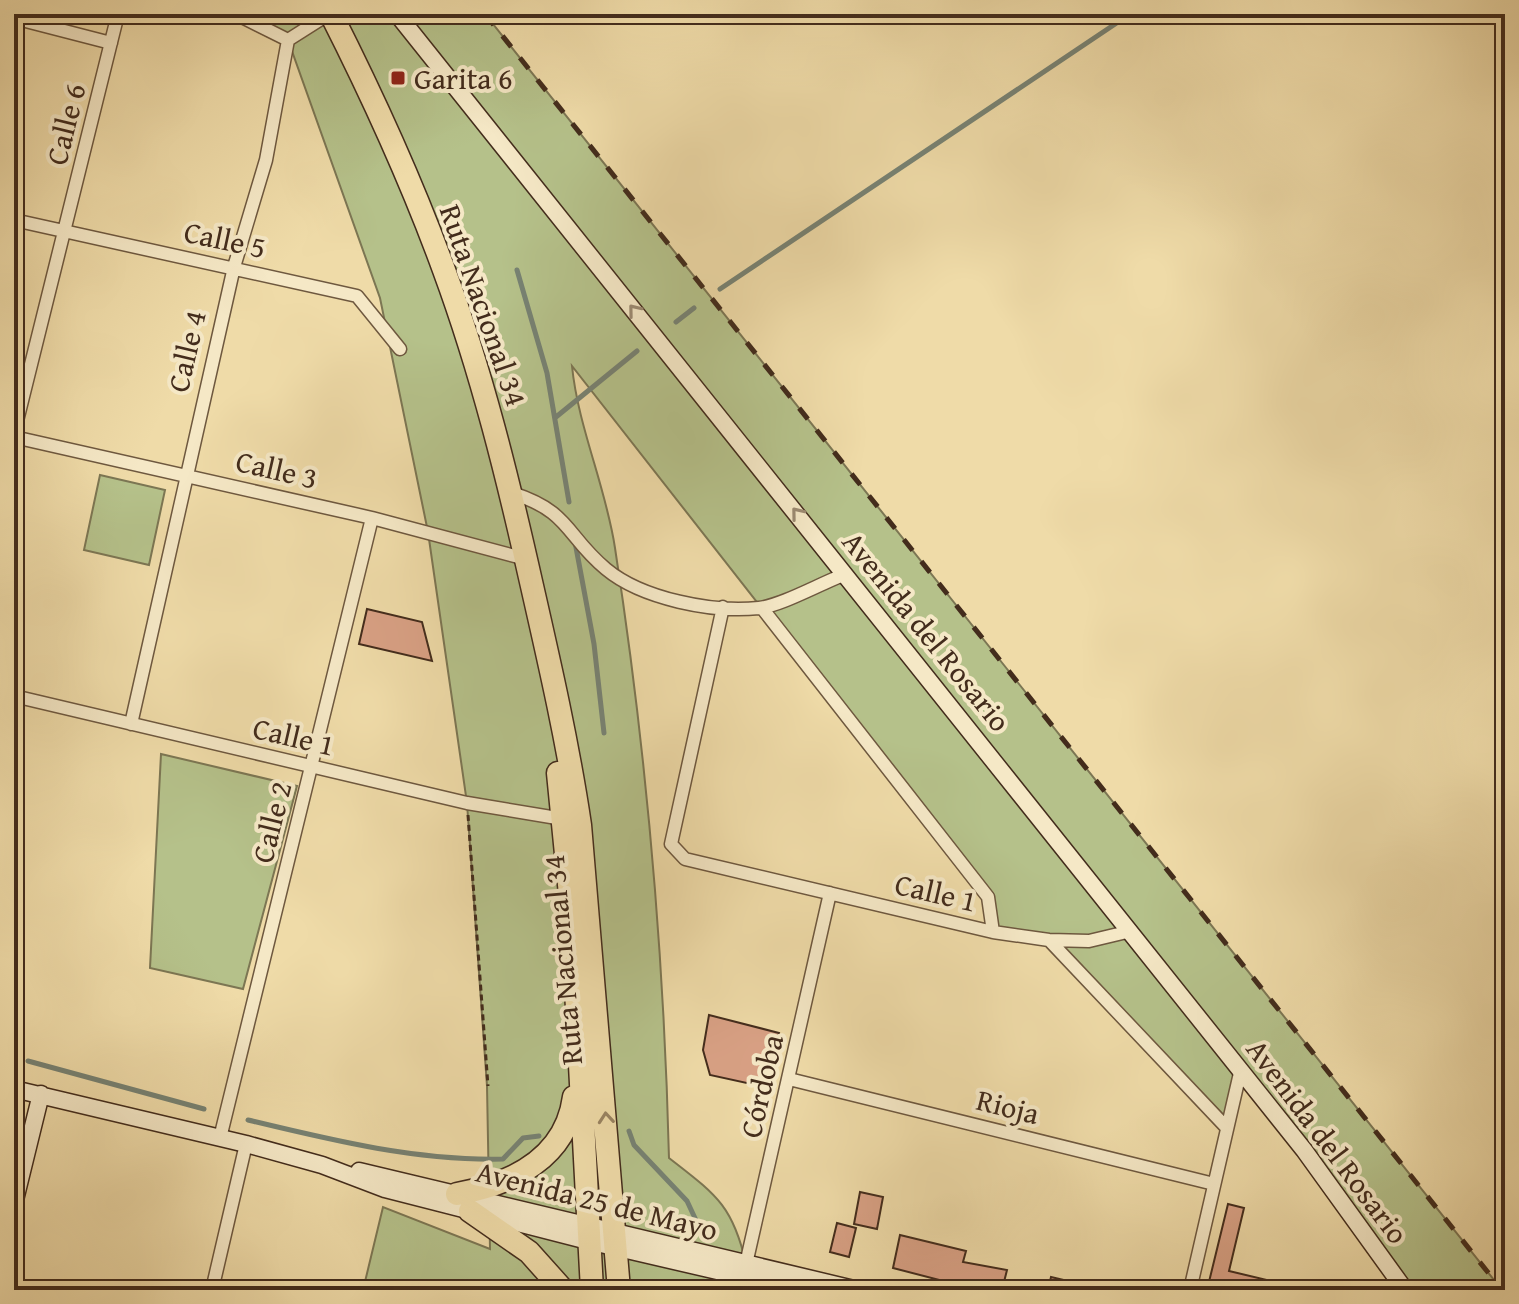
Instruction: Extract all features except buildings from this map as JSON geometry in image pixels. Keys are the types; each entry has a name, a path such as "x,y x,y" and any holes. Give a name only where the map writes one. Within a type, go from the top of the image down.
{"highway":[{"name":"Ruta Nacional 34","path":"330,14 376,105 444,269 475,358 512,493 572,768 580,825 619,1290"},
{"name":"Ruta Nacional 34","path":"542,629 563,819 592,1290"},
{"path":"563,1290 529,1252 464,1202 536,1164 562,1134 573,1098 575,1004"}],"main road":[{"name":"Avenida del Rosario","path":"397,14 1131,931 1329,1183 1405,1290"},
{"name":"Avenida 25 de Mayo","path":"14,1089 322,1165 389,1176 464,1202 799,1290"},
{"path":"14,1204 22,1132 41,1094"},
{"name":"Avenida 25 de Mayo","path":"745,1277 858,1290"}],"street":[{"name":"Calle 6","path":"14,435 118,14"},
{"path":"236,14 288,40 330,14"},
{"path":"14,18 111,43"},
{"name":"Calle 4","path":"131,724 234,267 266,160 288,40"},
{"name":"Calle 5","path":"14,220 357,296 400,349"},
{"name":"Calle 3","path":"14,435 372,518 526,559"},
{"path":"512,493 537,501 562,518 606,569 640,588 723,607 762,608 846,574"},
{"name":"Calle 2","path":"220,1138 372,518"},
{"name":"Calle 1","path":"723,607 671,844 685,859 993,932 1049,940 1089,941 1131,931"},
{"path":"762,608 988,897 993,932"},
{"name":"Calle 1","path":"14,696 467,803 563,819"},
{"name":"Córdoba","path":"745,1277 830,893"},
{"path":"1049,940 1226,1127"},
{"path":"1190,1290 1240,1073"},
{"name":"Rioja","path":"789,1079 1214,1184"},
{"path":"212,1290 246,1144"}],"path":[{"path":"467,803 488,1086"}],"green space":[{"path":"236,14 485,14 1502,1290 1405,1290 1241,1074 1226,1127 1049,941 993,932 988,897 572,366 580,412 611,525 636,700 658,929 669,1158 720,1202 735,1228 746,1264 858,1290 799,1290 745,1277 745,1290 363,1290 383,1207 490,1249 487,1086 467,803 428,532 380,298 288,40"},
{"path":"100,475 165,490 149,565 84,550"},
{"path":"161,754 297,786 243,989 150,968"}],"waterway":[{"path":"720,289 1130,14"},
{"path":"517,270 547,373 569,502"},
{"path":"676,322 694,308"},
{"path":"556,417 637,351"},
{"path":"575,542 594,644 604,733"},
{"path":"28,1061 204,1109"},
{"path":"248,1120 374,1148 470,1159 503,1159 523,1138 539,1136"},
{"path":"629,1131 634,1145 687,1201 701,1231"},
{"path":"692,1283 692,1290"}],"railway":[{"path":"485,14 1502,1290"}],"place":[{"name":"Garita 6","path":"398,78"}]}
